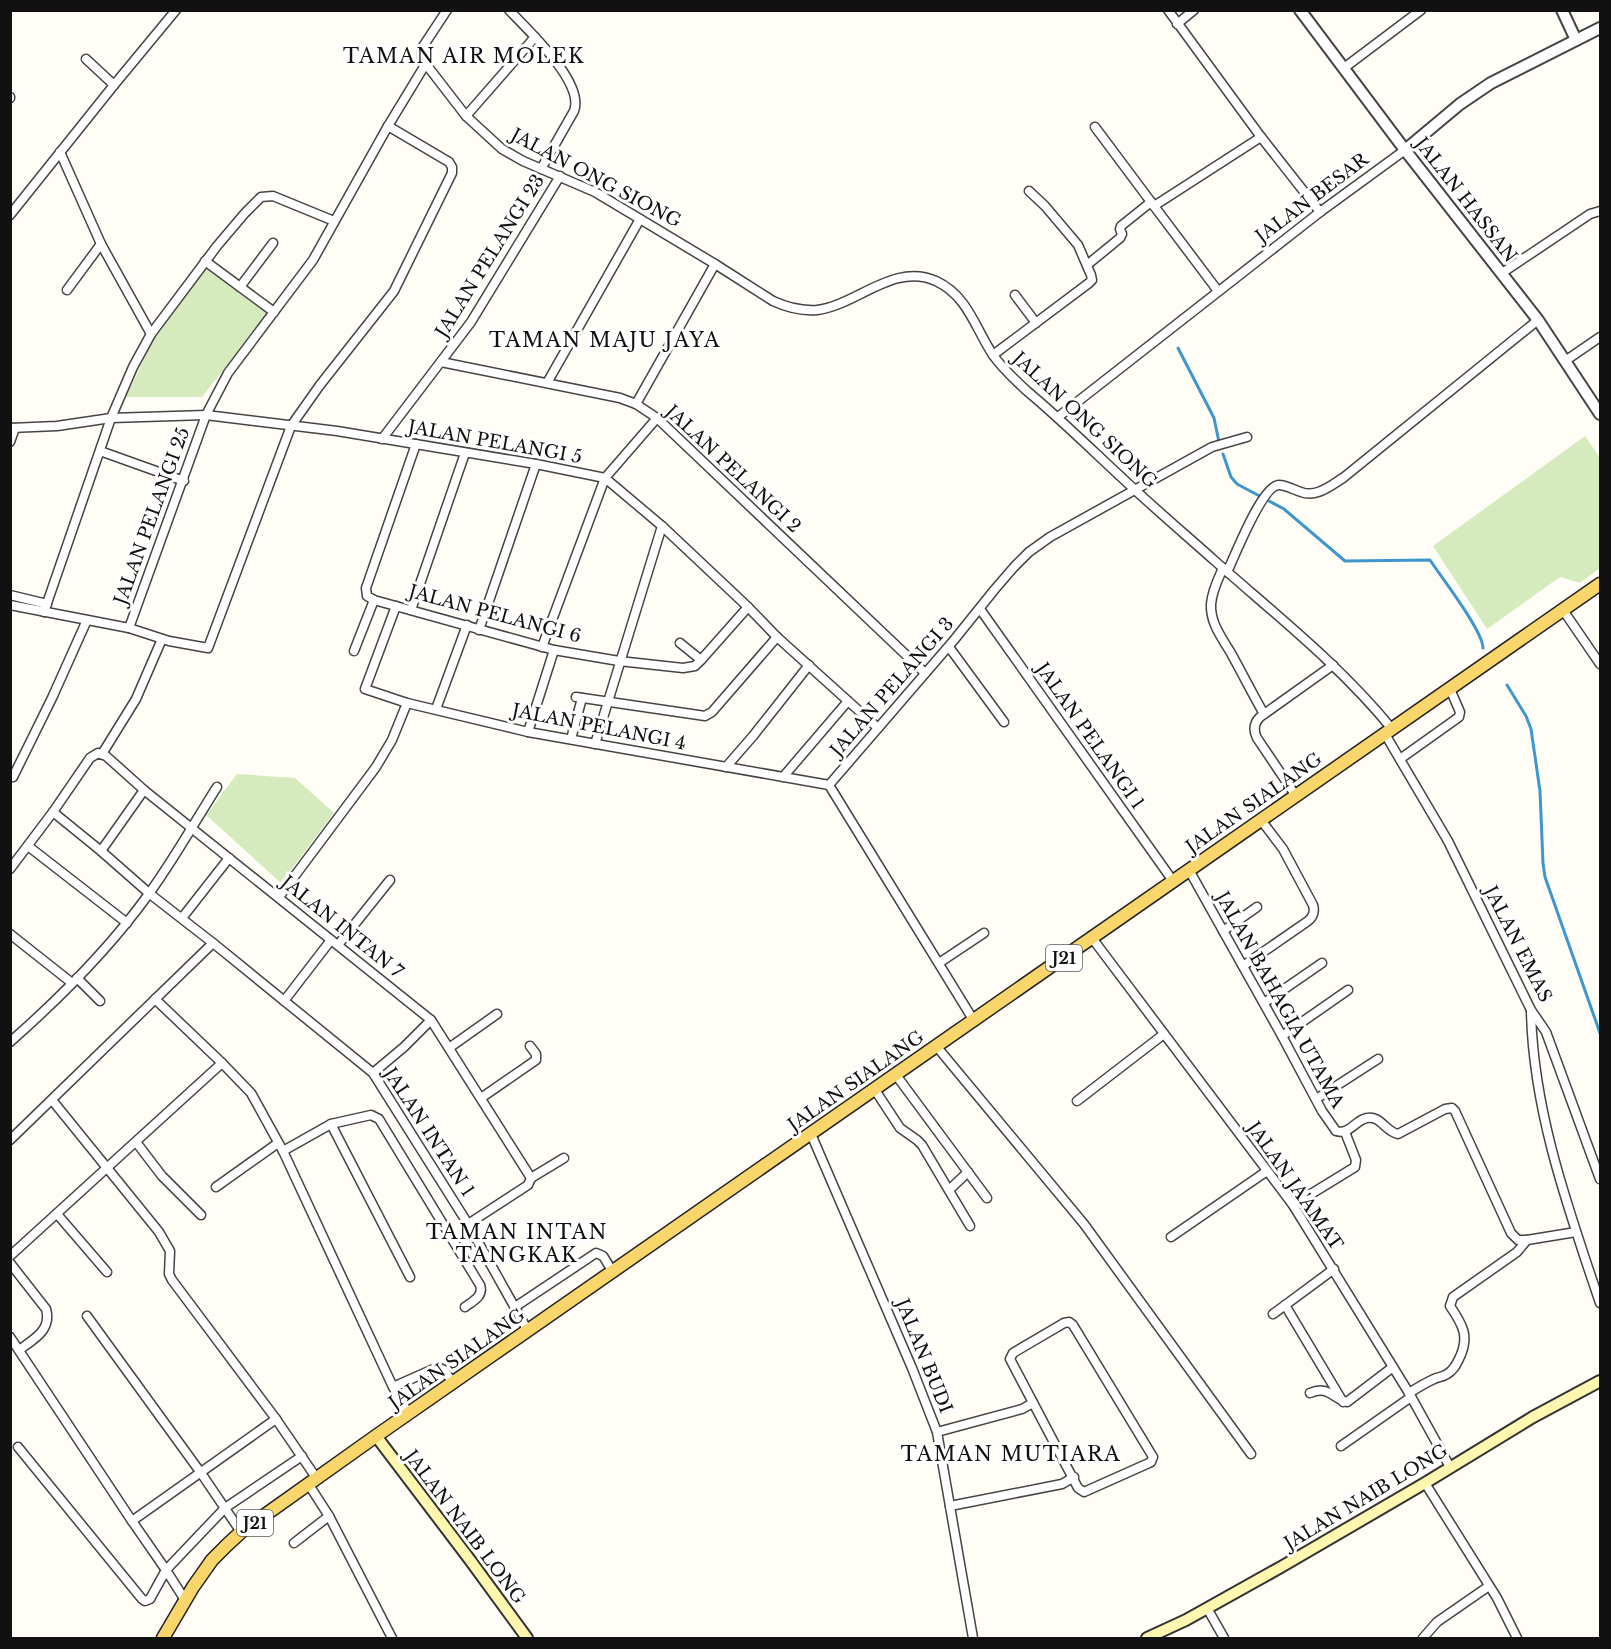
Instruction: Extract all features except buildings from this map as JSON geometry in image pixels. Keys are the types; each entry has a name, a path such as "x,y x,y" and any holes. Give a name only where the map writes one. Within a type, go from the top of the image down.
{"main road":[{"name":"JALAN SIALANG","path":"163,1638 212,1560 242,1532 376,1436 1600,584"},
{"name":"JALAN NAIB LONG","path":"1147,1638 1281,1568 1533,1417 1600,1381"},
{"name":"JALAN NAIB LONG","path":"376,1436 527,1638"}],"street":[{"path":"10,215 176,10"},
{"path":"425,65 421,56 422,48 447,10"},
{"path":"509,10 558,63 577,101 574,111 541,169"},
{"path":"1168,10 1261,137 1320,212"},
{"path":"1177,24 1194,10"},
{"name":"JALAN HASSAN","path":"1300,10 1405,150 1538,320 1600,414"},
{"path":"1344,68 1421,10"},
{"path":"1562,10 1576,40"},
{"name":"JALAN BESAR","path":"1058,417 1320,212 1405,150 1460,104 1491,82 1600,28"},
{"path":"466,116 535,38"},
{"path":"86,59 114,85"},
{"name":"JALAN ONG SIONG","path":"425,65 466,116 502,149 523,161 595,192 773,301 789,307 818,310 857,296 890,280 918,276 946,287 967,306 993,355 1012,378 1350,681 1388,732"},
{"name":"JALAN PELANGI 25","path":"129,628 206,415 228,373 313,260 425,65"},
{"path":"10,595 87,620 208,648 291,426 320,385 394,291 452,173 449,162 388,126"},
{"path":"1095,127 1218,291"},
{"path":"1087,265 1120,238 1121,226 1261,137"},
{"path":"60,152 101,244 151,334"},
{"name":"JALAN PELANGI 23","path":"382,439 471,322 560,176"},
{"path":"993,355 1091,282 1092,277 1078,244 1029,191"},
{"path":"46,608 111,418 133,367 151,334 244,213 261,197 278,198 334,221"},
{"path":"1502,273 1590,214 1600,211"},
{"path":"547,383 640,219"},
{"path":"240,287 273,243"},
{"path":"67,290 101,244"},
{"path":"206,261 274,312"},
{"path":"636,404 715,264"},
{"path":"1015,295 1036,323"},
{"path":"1264,714 1216,628 1211,603 1214,588 1264,496 1273,486 1280,485 1310,495 1343,478 1538,320"},
{"path":"1565,360 1600,337"},
{"name":"JALAN PELANGI 2","path":"441,362 620,398 636,404 657,418 925,673"},
{"name":"JALAN PELANGI 5","path":"13,428 57,426 111,418 206,415 416,444 605,478 662,526 777,637 878,728"},
{"path":"543,647 605,478 657,418"},
{"path":"10,442 13,428"},
{"name":"JALAN PELANGI 3","path":"829,785 1029,552 1050,537 1212,447 1247,437"},
{"path":"354,651 374,600 367,596 366,588 416,444"},
{"path":"100,451 183,480"},
{"path":"411,610 465,453"},
{"path":"479,630 536,464"},
{"path":"595,744 662,526"},
{"name":"JALAN PELANGI 6","path":"374,600 554,650 619,661 682,668 694,666 701,660"},
{"path":"10,605 46,608"},
{"name":"JALAN PELANGI 4","path":"396,606 365,689 407,703 528,732 829,785"},
{"path":"680,643 701,660 748,607"},
{"name":"JALAN PELANGI 1","path":"980,609 1173,881"},
{"path":"1563,610 1600,664"},
{"path":"13,777 87,620"},
{"path":"436,709 467,626"},
{"path":"571,740 579,698 705,716 712,712 777,637"},
{"path":"10,869 88,761 93,755 102,754 135,699 162,639"},
{"path":"949,647 1004,722"},
{"path":"528,732 554,650"},
{"path":"1296,796 1255,734 1255,724 1264,714 1333,665"},
{"path":"726,767 809,666"},
{"path":"1400,759 1459,717 1460,712 1450,689"},
{"path":"783,777 848,701"},
{"path":"279,897 376,767 392,740 407,703"},
{"name":"JALAN EMAS","path":"1388,732 1400,759 1448,841 1531,1010 1546,1032 1600,1179"},
{"name":"JALAN INTAN 7","path":"102,754 431,1020 530,1177"},
{"path":"829,785 974,1021"},
{"path":"12,1039 74,981 127,923 150,894 217,787"},
{"path":"101,851 144,790"},
{"name":"JALAN INTAN 1","path":"53,812 150,894 373,1073 468,1224 528,1331"},
{"path":"1243,966 1310,920 1314,908 1283,849 1261,820"},
{"path":"28,846 127,923"},
{"path":"182,918 229,858"},
{"name":"JALAN BAHAGIA UTAMA","path":"1189,870 1333,1128 1336,1131 1345,1132 1370,1117 1378,1120 1391,1132 1398,1134 1445,1109 1452,1108 1511,1233 1518,1240 1527,1240"},
{"path":"284,1001 390,880"},
{"path":"1223,931 1257,908"},
{"path":"939,963 984,933"},
{"path":"10,934 100,1001"},
{"name":"JALAN JA'AMAT","path":"1092,938 1293,1205 1410,1395 1450,1467"},
{"path":"10,1140 213,943"},
{"path":"1264,1003 1322,963"},
{"path":"1282,1036 1348,990"},
{"path":"155,999 251,1093 280,1147 393,1387 409,1414"},
{"path":"1531,1010 1532,1037 1548,1136 1576,1232 1600,1302"},
{"path":"449,1048 497,1014"},
{"path":"373,1073 431,1020"},
{"path":"1077,1101 1164,1034"},
{"path":"481,1098 536,1060 536,1054 530,1046"},
{"path":"937,1047 1084,1224 1251,1454"},
{"path":"1316,1099 1378,1059"},
{"path":"10,1256 222,1063"},
{"path":"896,1075 987,1198"},
{"path":"874,1090 900,1128 922,1145 970,1226"},
{"path":"52,1100 159,1232 170,1253 170,1278 302,1456 329,1516 392,1638"},
{"path":"216,1187 280,1147 331,1124 371,1115 379,1119 482,1288 480,1295 465,1307"},
{"path":"331,1124 410,1277"},
{"path":"1293,1205 1355,1167 1356,1160 1345,1132"},
{"name":"JALAN BUDI","path":"811,1134 912,1368 937,1432 973,1638"},
{"path":"136,1142 162,1176 201,1215"},
{"path":"468,1224 528,1185 530,1177 564,1158"},
{"path":"1171,1236 1267,1171"},
{"path":"949,1190 968,1172"},
{"path":"57,1214 107,1272"},
{"path":"1341,1446 1427,1382 1445,1376 1452,1370 1464,1347 1465,1335 1463,1327 1450,1306 1453,1297 1517,1252 1527,1240 1576,1232"},
{"path":"515,1307 596,1253 601,1254 613,1272"},
{"path":"10,1263 46,1309 47,1314 47,1323 43,1331 19,1350"},
{"path":"1272,1314 1334,1269"},
{"path":"1285,1305 1343,1402"},
{"path":"87,1316 242,1532"},
{"path":"1064,1323 1071,1323 1152,1454 1151,1462 1084,1492 1080,1490 1033,1403 1010,1362 1010,1357 1064,1323"},
{"path":"10,1337 185,1600"},
{"path":"393,1387 438,1367 444,1370 453,1383"},
{"path":"1310,1393 1320,1390 1328,1391 1343,1402 1347,1402 1393,1367"},
{"path":"937,1432 1022,1409 1033,1403"},
{"path":"132,1521 276,1419"},
{"path":"18,1447 145,1601 150,1599 166,1570 225,1508 302,1456"},
{"path":"950,1506 1062,1484 1074,1477"},
{"path":"1425,1483 1501,1606 1517,1638"},
{"path":"294,1543 329,1516"},
{"path":"1424,1638 1437,1622 1489,1586"},
{"path":"1207,1608 1224,1638"}],"green space":[{"path":"205,268 268,313 202,397 126,397 152,342"},
{"path":"1585,436 1600,458 1600,568 1580,583 1560,577 1487,629 1433,546"},
{"path":"237,774 295,778 334,813 281,883 206,815"}],"waterway":[{"path":"1178,348 1214,418 1219,442"},
{"path":"1223,454 1231,477 1237,484 1284,509 1345,561 1430,560 1469,617 1483,648"},
{"path":"1507,685 1526,716 1531,729 1540,791 1545,877 1600,1033"}],"district":[{"name":"TAMAN AIR MOLEK","path":"464,56"},
{"name":"TAMAN MAJU JAYA","path":"605,340"},
{"name":"TAMAN INTAN TANGKAK","path":"517,1244"},
{"name":"TAMAN MUTIARA","path":"1011,1454"}]}
